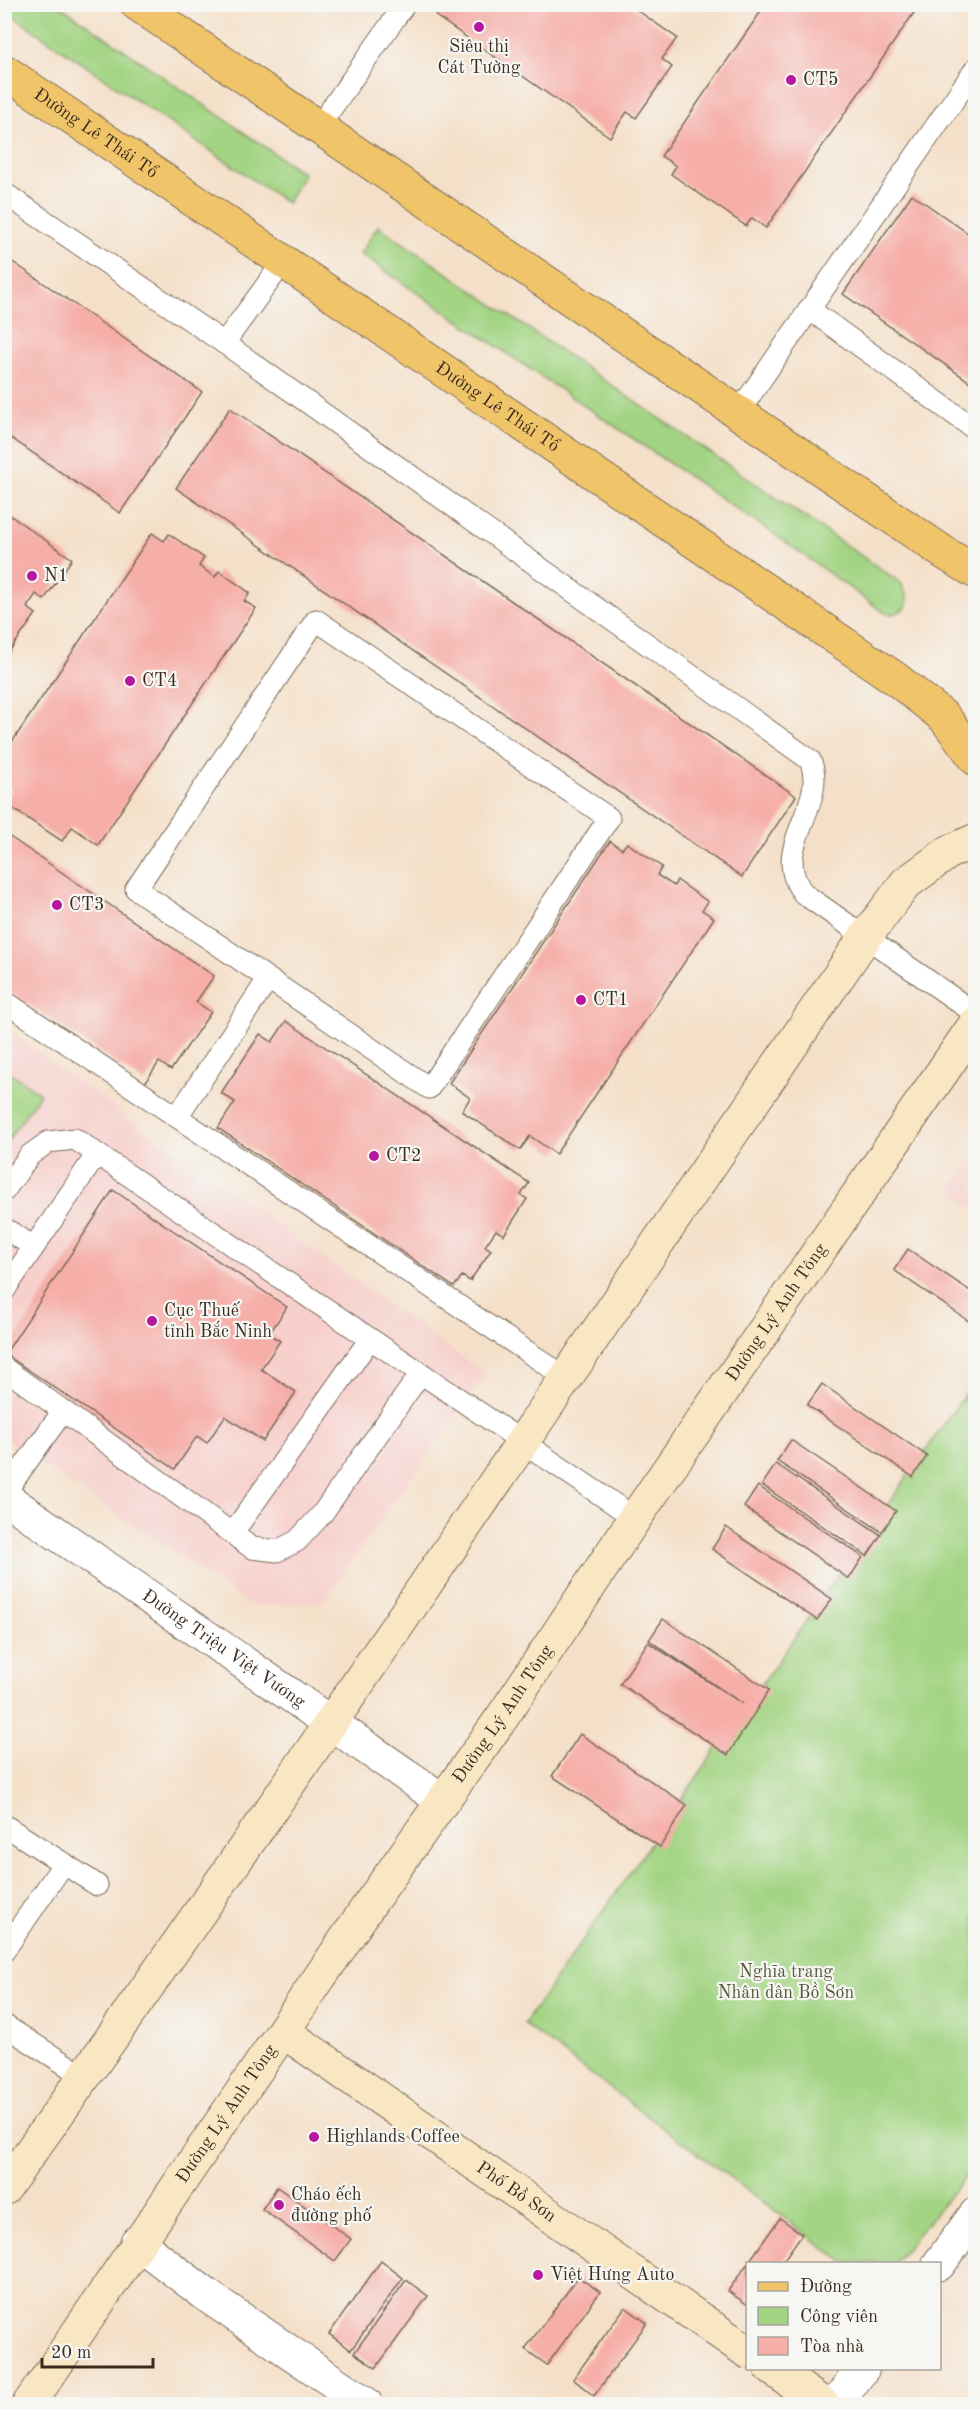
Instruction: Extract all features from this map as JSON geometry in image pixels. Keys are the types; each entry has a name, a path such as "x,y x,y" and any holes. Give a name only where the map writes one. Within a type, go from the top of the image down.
{"main road":[{"path":"137,4 317,129 975,572"},
{"name":"Đường Lê Thái Tổ","path":"4,71 917,693 954,728 975,759"},
{"path":"4,2189 333,1723 565,1377 866,936 906,883 949,852 975,840"},
{"name":"Đường Lý Anh Tông","path":"28,2404 442,1800 501,1719 635,1518 973,1028"},
{"name":"Phố Bồ Sơn","path":"284,2032 746,2351"},
{"path":"774,2370 823,2404"}],"street":[{"name":"Đường Triệu Việt Vương","path":"4,1496 442,1800"},
{"path":"940,2262 975,2214"},
{"path":"137,2242 209,2297 366,2404"},
{"path":"836,2404 861,2370"}],"lane":[{"path":"317,129 405,4"},
{"path":"738,413 975,68"},
{"path":"4,193 224,343 810,760 815,779 791,858 792,874 796,885 804,894 866,936 973,1028"},
{"path":"224,343 284,261"},
{"path":"809,309 975,430"},
{"path":"316,620 609,818 429,1088 268,979 136,889 316,620"},
{"path":"177,1117 268,979"},
{"path":"4,1001 565,1377"},
{"path":"4,1191 30,1155 48,1142 75,1139 635,1518"},
{"path":"4,1291 97,1154"},
{"path":"4,1228 34,1247"},
{"path":"232,1534 370,1338"},
{"path":"4,1368 252,1548 277,1551 297,1541 322,1514 421,1373"},
{"path":"4,1496 63,1411"},
{"path":"4,1825 97,1885"},
{"path":"4,1951 64,1863"},
{"path":"4,2025 85,2077"}],"shaded area":[{"name":"Cục Thuế tỉnh Bắc Ninh","path":"4,1028 485,1374 323,1602 252,1606 5,1439"},
{"path":"975,1155 975,1208 950,1191"}],"green space":[{"path":"4,5 59,5 304,174 287,203 17,19 5,10"},
{"path":"378,226 901,583 908,599 906,608 894,614 885,613 774,534 360,254"},
{"path":"5,1069 40,1094 5,1144"},
{"name":"Nghĩa trang Nhân dân Bồ Sơn","path":"975,1380 975,2165 895,2262 844,2262 524,2024"}],"building":[{"path":"444,4 628,4 677,38 662,59 672,67 636,118 627,112 610,137 436,16"},
{"name":"CT5","path":"766,4 920,4 766,228 752,218 746,226 671,174 676,166 661,156"},
{"path":"912,194 976,239 976,386 843,294"},
{"path":"4,256 202,392 120,513 4,433"},
{"path":"230,408 796,796 742,877 176,488"},
{"name":"N1","path":"4,511 72,559 44,600 36,594 27,607 36,614 4,659"},
{"name":"CT4","path":"152,533 164,541 169,534 204,558 199,566 215,577 219,571 250,593 244,601 256,608 98,845 72,827 62,841 4,803 12,790 4,784 4,754"},
{"name":"CT3","path":"4,833 214,976 196,1002 211,1012 171,1070 159,1062 145,1083 4,988"},
{"name":"CT1","path":"610,841 622,849 627,843 662,867 657,875 674,886 677,880 708,902 702,910 714,918 556,1154 530,1136 520,1150 462,1111 470,1098 449,1083"},
{"name":"CT2","path":"286,1021 529,1183 521,1195 527,1199 504,1235 496,1230 485,1246 491,1250 470,1281 462,1276 454,1287 218,1128 235,1102 221,1093 260,1034 272,1042"},
{"name":"Cục Thuế tỉnh Bắc Ninh","path":"113,1190 287,1307 269,1334 280,1341 261,1369 296,1392 263,1441 225,1416 207,1443 197,1436 175,1469 5,1354"},
{"path":"908,1249 976,1295 976,1326 894,1270"},
{"path":"822,1384 927,1456 913,1477 807,1405"},
{"path":"791,1440 896,1511 882,1532 777,1461"},
{"path":"776,1464 881,1535 867,1556 762,1485"},
{"path":"758,1486 863,1557 849,1579 744,1507"},
{"path":"726,1527 832,1599 817,1620 712,1549"},
{"path":"663,1619 769,1690 728,1755 620,1684 648,1642 743,1704 649,1640"},
{"path":"580,1734 687,1805 660,1847 552,1776"},
{"path":"277,2187 351,2239 335,2261 262,2209"},
{"path":"780,2218 802,2234 782,2262 749,2262"},
{"path":"381,2261 403,2278 351,2350 329,2334"},
{"path":"746,2266 746,2304 728,2291"},
{"path":"578,2277 600,2292 547,2365 525,2349"},
{"path":"406,2280 428,2296 376,2368 354,2353"},
{"path":"625,2307 647,2323 594,2396 573,2379"}],"place":[{"name":"Siêu thị Cát Tường","path":"479,27"},
{"name":"CT5","path":"791,80"},
{"name":"N1","path":"32,576"},
{"name":"CT4","path":"130,681"},
{"name":"CT3","path":"57,905"},
{"name":"CT1","path":"581,1000"},
{"name":"CT2","path":"374,1156"},
{"name":"Cục Thuế tỉnh Bắc Ninh","path":"152,1321"},
{"name":"Highlands Coffee","path":"314,2137"},
{"name":"Cháo ếch đường phố","path":"279,2205"},
{"name":"Việt Hưng Auto","path":"538,2275"}]}
